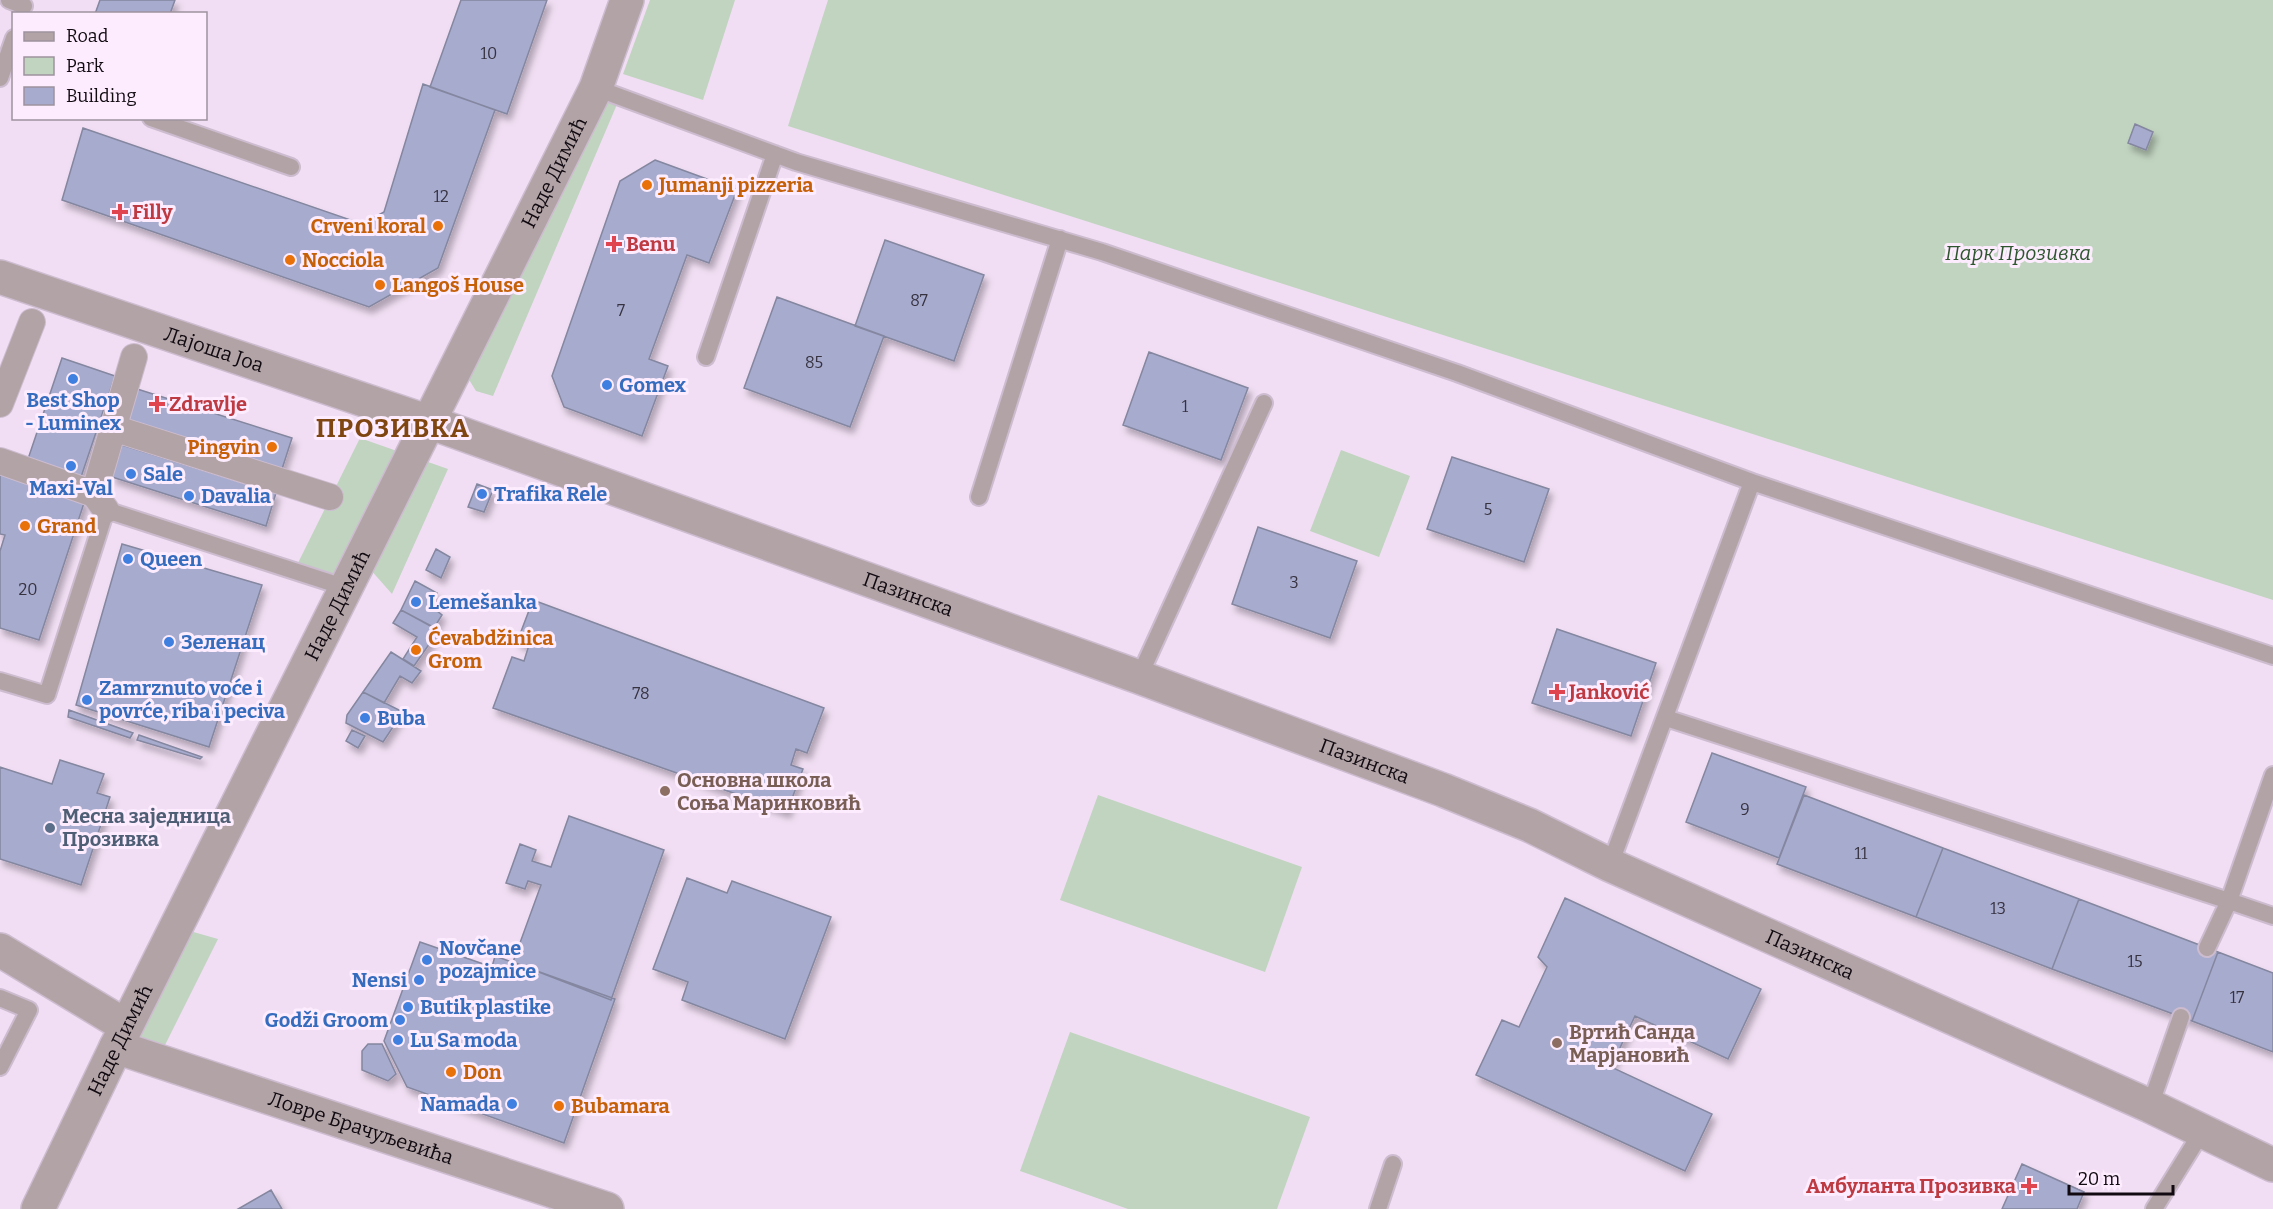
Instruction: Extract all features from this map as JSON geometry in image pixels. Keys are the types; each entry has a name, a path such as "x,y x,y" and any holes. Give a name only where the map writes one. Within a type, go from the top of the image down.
{"street":[{"name":"Наде Димић","path":"38,1209 121,1036 596,88 627,0"},
{"name":"Лајоша Јоа","path":"0,277 429,422"},
{"path":"0,404 32,322"},
{"path":"0,461 100,502 113,429 134,357"},
{"name":"Пазинска","path":"429,422 1139,677 1443,790 1528,825 1610,865 2150,1106 2273,1165"},
{"path":"113,429 330,497"},
{"name":"Ловре Брачуљевића","path":"0,950 121,1036 607,1209"}],"lane":[{"path":"6,72 12,46"},
{"path":"596,88 775,154 1060,239 1457,373 1752,482 2273,656"},
{"path":"157,120 291,167"},
{"path":"705,357 775,154"},
{"path":"979,497 1060,239"},
{"path":"1139,677 1264,404"},
{"path":"1610,865 1752,482"},
{"path":"0,681 47,695 100,502 347,588"},
{"path":"1666,718 2273,916"},
{"path":"2207,948 2229,901 2273,775"},
{"path":"0,998 29,1010 0,1067"},
{"path":"2150,1106 2181,1017"},
{"path":"2154,1209 2202,1130"},
{"path":"1378,1209 1393,1164"}],"green space":[{"path":"650,0 735,0 703,100 623,74"},
{"name":"Парк Прозивка","path":"828,0 2273,0 2273,600 788,126"},
{"path":"604,96 618,102 493,396 476,391 468,378"},
{"path":"360,438 448,469 392,594 362,560 347,588 294,571"},
{"path":"1341,450 1410,476 1379,557 1310,531"},
{"path":"1098,795 1302,867 1265,972 1060,900"},
{"path":"176,927 218,939 157,1061 116,1047"},
{"path":"1070,1032 1310,1117 1277,1209 1128,1209 1020,1171"}],"building":[{"path":"100,0 175,0 171,12 96,12"},
{"path":"461,0 547,0 507,114 430,87"},
{"path":"423,84 495,110 438,268 369,307 62,200 83,128 362,224 384,212"},
{"path":"2135,124 2153,132 2146,150 2128,143"},
{"path":"655,160 737,190 709,263 687,255 649,359 668,366 642,436 564,407 552,376 620,181"},
{"path":"885,240 984,275 954,361 855,326"},
{"path":"777,297 884,336 850,427 744,388"},
{"path":"1149,352 1248,388 1221,460 1123,425"},
{"path":"62,358 115,376 81,477 28,459"},
{"path":"134,388 292,438 282,469 124,419"},
{"path":"122,445 276,493 266,526 112,477"},
{"path":"1452,457 1549,489 1524,562 1427,529"},
{"path":"0,472 85,500 39,640 0,628 0,551 5,535 0,534"},
{"path":"477,484 493,490 484,512 468,507"},
{"path":"1258,527 1357,561 1330,638 1232,604"},
{"name":"Зеленац","path":"122,544 262,585 209,747 76,705"},
{"path":"436,549 450,557 441,578 426,570"},
{"path":"415,581 437,593 431,606 442,615 434,628 401,610"},
{"path":"533,600 824,708 807,753 796,749 791,765 803,769 787,812 493,708 512,657 524,661 529,645 517,642"},
{"path":"401,610 439,630 414,666 403,659 417,637 393,623"},
{"path":"1557,629 1656,663 1631,736 1532,703"},
{"path":"391,652 421,671 412,683 400,676 384,703 363,692"},
{"path":"363,692 403,712 383,742 346,723 347,715"},
{"path":"69,710 133,733 130,738 68,717"},
{"path":"352,730 365,736 358,748 346,741"},
{"path":"139,735 202,757 200,759 137,740"},
{"path":"1712,753 1806,787 1779,858 1686,822"},
{"name":"Месна заједница Прозивка","path":"60,760 104,774 97,793 110,797 81,885 0,859 0,767 52,784"},
{"path":"1804,795 1943,848 1916,917 1777,864"},
{"path":"569,816 664,850 611,1000 513,962 541,885 528,881 525,889 506,883 520,844 536,850 532,861 551,867"},
{"path":"1943,848 2079,899 2052,969 1916,917"},
{"path":"687,878 727,893 732,881 831,917 785,1039 682,1000 688,982 653,969"},
{"name":"Вртић Санда Марјановић","path":"1565,898 1761,989 1728,1059 1635,1016 1611,1067 1712,1114 1685,1171 1476,1075 1502,1020 1519,1027 1547,967 1538,957"},
{"path":"2079,899 2218,952 2192,1021 2052,969"},
{"path":"420,942 492,967 495,956 615,999 564,1143 407,1087 384,1041"},
{"path":"2218,952 2273,973 2273,1052 2192,1021"},
{"path":"368,1044 382,1044 396,1074 388,1081 362,1070 362,1051"},
{"path":"2022,1164 2084,1192 2077,1209 2002,1209"},
{"path":"271,1190 282,1209 238,1209"}],"place":[{"name":"Jumanji pizzeria","path":"647,185"},
{"name":"Filly","path":"120,212"},
{"name":"Crveni koral","path":"438,226"},
{"name":"Benu","path":"614,244"},
{"name":"Nocciola","path":"290,260"},
{"name":"Langoš House","path":"380,285"},
{"name":"Best Shop - Luminex","path":"73,379"},
{"name":"Gomex","path":"607,385"},
{"name":"Zdravlje","path":"157,404"},
{"name":"Pingvin","path":"272,447"},
{"name":"Maxi-Val","path":"71,466"},
{"name":"Sale","path":"131,474"},
{"name":"Trafika Rele","path":"482,494"},
{"name":"Davalia","path":"189,496"},
{"name":"Grand","path":"25,526"},
{"name":"Queen","path":"128,559"},
{"name":"Lemešanka","path":"416,602"},
{"name":"Зеленац","path":"169,642"},
{"name":"Ćevabdžinica Grom","path":"416,650"},
{"name":"Janković","path":"1557,692"},
{"name":"Zamrznuto voće i povrće, riba i peciva","path":"87,700"},
{"name":"Buba","path":"365,718"},
{"name":"Основна школа Соња Маринковић","path":"665,791"},
{"name":"Месна заједница Прозивка","path":"50,828"},
{"name":"Novčane pozajmice","path":"427,960"},
{"name":"Nensi","path":"419,980"},
{"name":"Butik plastike","path":"408,1007"},
{"name":"Godži Groom","path":"400,1020"},
{"name":"Lu Sa moda","path":"398,1040"},
{"name":"Вртић Санда Марјановић","path":"1557,1043"},
{"name":"Don","path":"451,1072"},
{"name":"Namada","path":"512,1104"},
{"name":"Bubamara","path":"559,1106"},
{"name":"Амбуланта Прозивка","path":"2029,1186"}],"district":[{"name":"ПРОЗИВКА","path":"393,428"}]}
